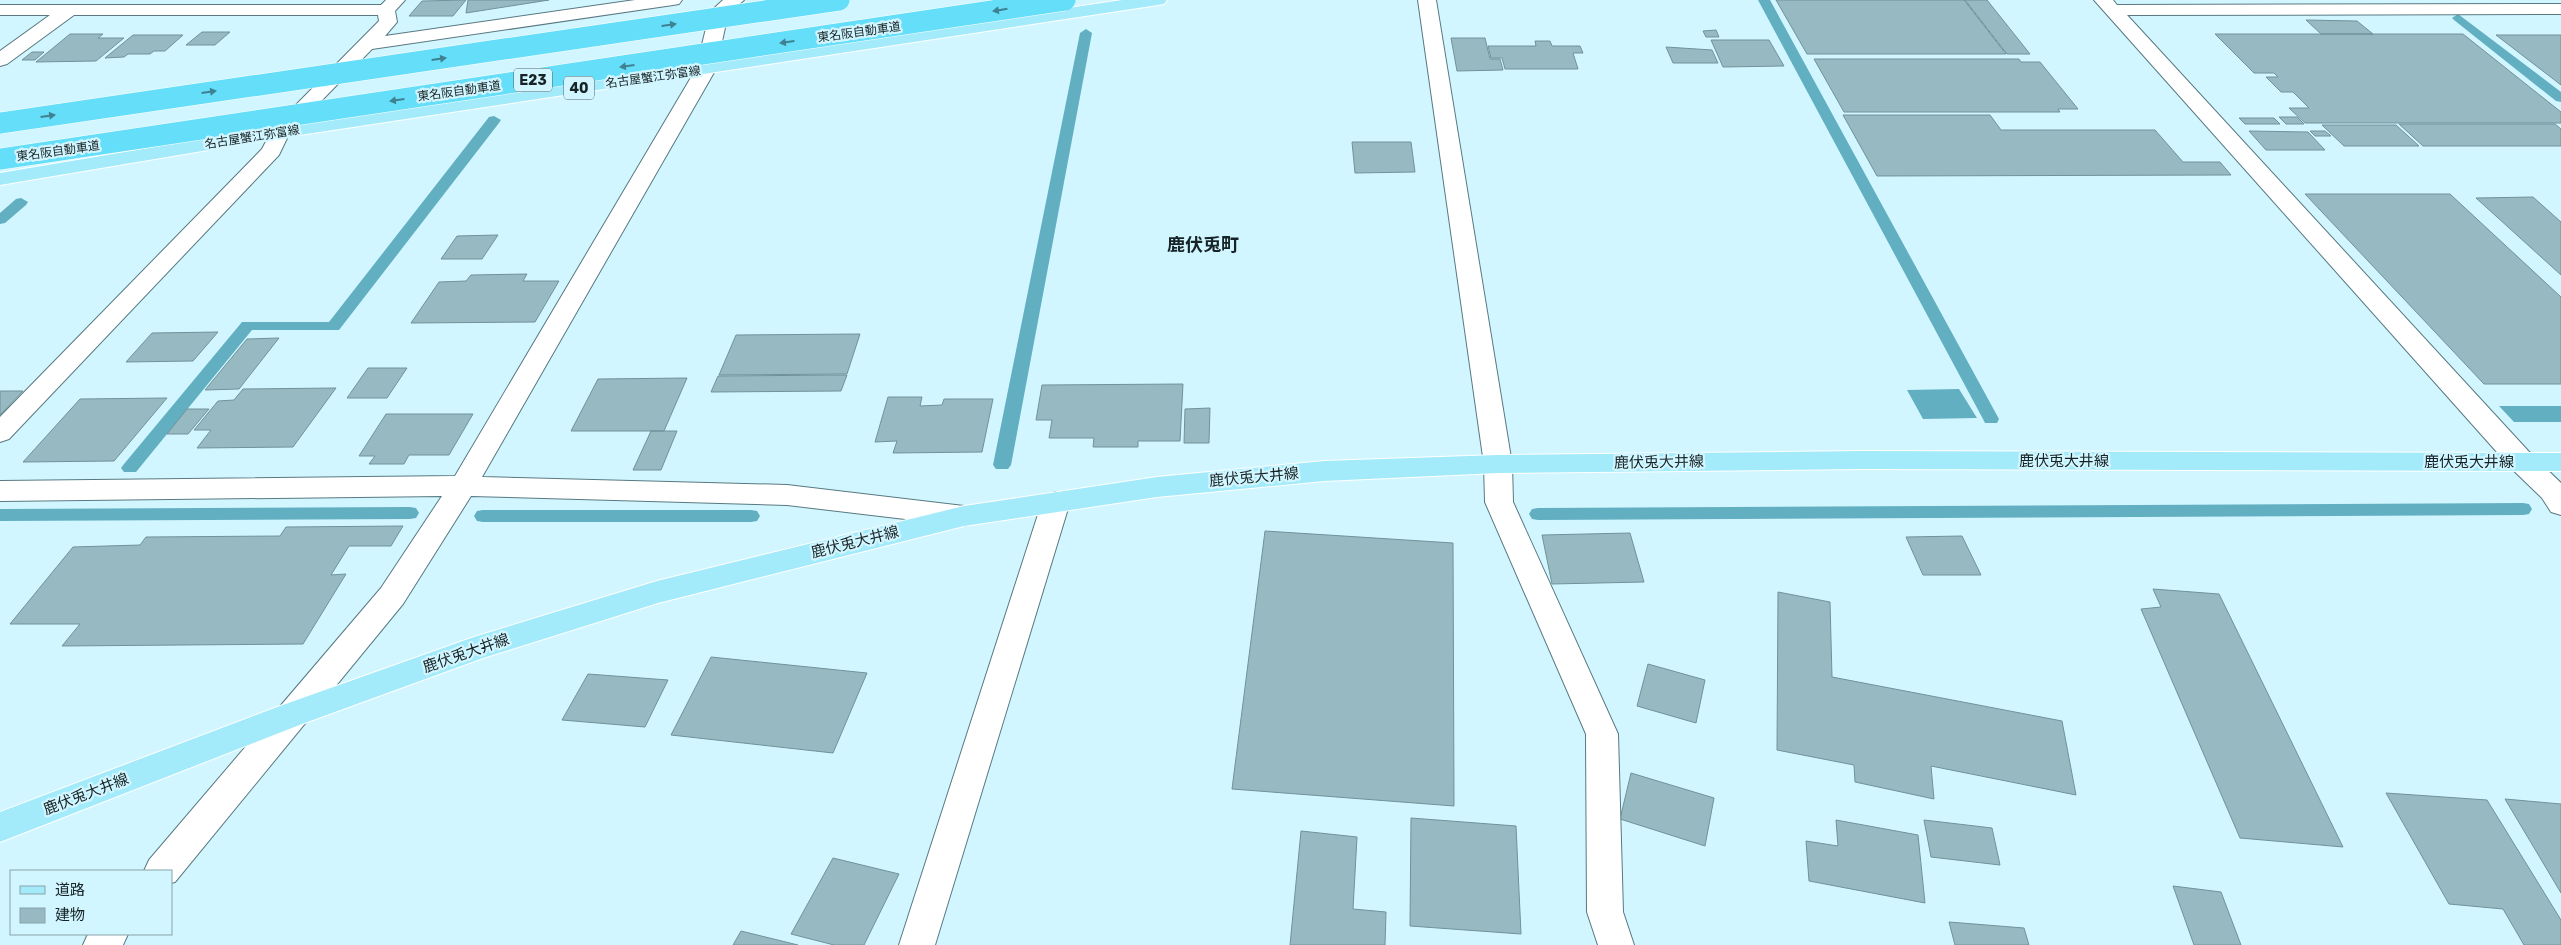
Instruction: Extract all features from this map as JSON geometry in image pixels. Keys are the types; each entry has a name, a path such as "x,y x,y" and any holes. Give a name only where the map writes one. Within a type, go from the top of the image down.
{"highway":[{"name":"E23","path":"0,123 839,0"},
{"name":"東名阪自動車道","path":"0,159 1065,0"}],"main road":[{"name":"名古屋蟹江弥富線","path":"0,179 280,132 1158,0"},
{"name":"鹿伏兎大井線","path":"0,826 291,715 474,649 657,592 964,516 1157,487 1324,471 1498,464 1861,460 2561,462"}],"street":[{"path":"366,44 673,0"},
{"path":"163,870 392,596 463,486 706,69 718,12 736,0"},
{"path":"1427,0 1498,464 1499,502 1602,734 1605,912 1616,945"},
{"path":"0,10 391,5 388,22 280,132 272,151 0,433"},
{"path":"2108,5 2561,9"},
{"path":"2108,5 2522,462 2552,491 2561,505"},
{"path":"0,60 70,10"},
{"path":"0,491 463,486 787,495 964,516"},
{"path":"917,945 1056,502"},
{"path":"101,945 109,935"}],"water":[{"path":"1959,389 1977,418 1923,419 1907,390"},
{"path":"2499,406 2561,406 2561,422 2514,422"}],"building":[{"path":"466,0 453,16 409,16 422,1"},
{"path":"468,0 549,0 466,13"},
{"path":"1776,0 1964,0 2006,54 1807,54"},
{"path":"1965,0 1987,0 2030,54 2007,54"},
{"path":"2306,20 2357,21 2373,34 2321,34"},
{"path":"1716,30 1719,37 1706,37 1703,31"},
{"path":"202,32 230,32 215,45 186,45"},
{"path":"70,34 103,34 98,38 124,38 96,61 36,62"},
{"path":"2215,34 2463,34 2561,112 2561,123 2305,123 2289,108 2309,108 2293,92 2281,92 2266,77 2278,77 2274,73 2254,73"},
{"path":"133,35 183,35 165,51 105,58"},
{"path":"2496,35 2561,35 2561,85"},
{"path":"1451,38 1485,38 1490,59 1500,59 1503,70 1457,71"},
{"path":"1711,40 1769,40 1784,66 1723,67"},
{"path":"1535,41 1550,41 1552,46 1580,46 1583,53 1573,53 1578,69 1505,69 1502,58 1491,58 1488,46 1536,46"},
{"path":"1666,47 1712,50 1718,63 1673,63"},
{"path":"32,52 44,52 35,60 22,60"},
{"path":"1814,59 2019,59 2021,62 2040,62 2078,109 2058,109 2060,112 1844,112"},
{"path":"1843,115 1990,115 2001,130 2155,130 2183,162 2220,162 2231,175 1877,176"},
{"path":"2279,117 2297,117 2304,124 2286,124"},
{"path":"2239,118 2274,118 2280,124 2245,124"},
{"path":"2399,124 2555,124 2561,129 2561,146 2423,146"},
{"path":"2322,125 2396,125 2419,146 2344,146"},
{"path":"2249,131 2308,132 2325,150 2266,150"},
{"path":"2310,131 2325,131 2331,136 2315,136"},
{"path":"1352,142 1411,142 1415,172 1355,173"},
{"path":"2305,194 2450,194 2561,297 2561,384 2484,384"},
{"path":"2533,197 2561,222 2561,275 2476,198"},
{"path":"498,235 482,259 441,259 457,236"},
{"path":"527,274 523,281 559,281 535,322 411,323 439,282 466,281 471,275"},
{"path":"218,332 193,361 126,362 152,333"},
{"path":"860,334 847,374 719,375 736,335"},
{"path":"279,338 239,389 205,390 247,339"},
{"path":"368,368 407,368 387,398 347,398"},
{"path":"847,375 841,391 711,392 718,376"},
{"path":"687,378 664,431 571,431 598,379"},
{"path":"1183,384 1180,441 1138,441 1138,447 1093,447 1094,438 1049,438 1052,420 1036,420 1042,385"},
{"path":"336,388 293,447 197,448 211,430 194,430 218,401 234,400 243,389"},
{"path":"0,391 23,391 0,415"},
{"path":"888,397 922,397 920,406 942,405 944,399 993,399 982,452 893,453 897,441 875,442"},
{"path":"167,398 114,461 23,462 80,399"},
{"path":"1210,408 1209,443 1184,443 1185,409"},
{"path":"187,409 209,409 188,434 167,434"},
{"path":"386,414 473,414 449,455 409,455 404,464 369,464 375,456 359,456"},
{"path":"651,431 677,431 661,470 633,470"},
{"path":"403,526 391,546 349,546 331,575 346,574 303,644 62,646 80,624 10,624 73,547 140,545 146,537 280,536 286,527"},
{"path":"1265,531 1453,543 1454,806 1232,789"},
{"path":"1630,533 1644,582 1552,584 1542,535"},
{"path":"1962,536 1981,575 1923,575 1906,537"},
{"path":"2153,589 2219,594 2343,847 2240,838 2141,609 2161,607"},
{"path":"1778,592 1830,602 1832,677 2062,721 2076,795 1931,766 1934,799 1855,782 1854,765 1777,750"},
{"path":"711,657 867,673 833,753 671,735"},
{"path":"1648,664 1705,680 1696,723 1637,706"},
{"path":"588,674 668,680 645,727 562,720"},
{"path":"1631,773 1714,798 1705,846 1620,819"},
{"path":"2386,793 2487,800 2561,920 2561,945 2524,945 2503,909 2449,904"},
{"path":"2505,799 2561,804 2561,893"},
{"path":"1411,818 1516,826 1521,934 1410,926"},
{"path":"1836,820 1918,835 1925,903 1809,881 1806,841 1838,846"},
{"path":"1924,820 1992,828 2000,865 1931,857"},
{"path":"1301,831 1357,837 1353,909 1386,912 1385,945 1290,945"},
{"path":"833,858 899,874 864,945 834,945 791,934"},
{"path":"2173,886 2221,892 2241,945 2194,945"},
{"path":"1949,922 2024,928 2029,945 1955,945"},
{"path":"741,931 798,945 733,945"}],"waterway":[{"path":"1764,0 1991,419"},
{"path":"2458,18 2561,98"},
{"path":"1002,465 1086,33"},
{"path":"130,468 248,325 333,327 494,120"},
{"path":"0,220 21,202"},
{"path":"1538,514 2523,509"},
{"path":"0,515 410,513"},
{"path":"483,516 751,516"}],"district":[{"name":"鹿伏兎町","path":"1203,245"}]}
